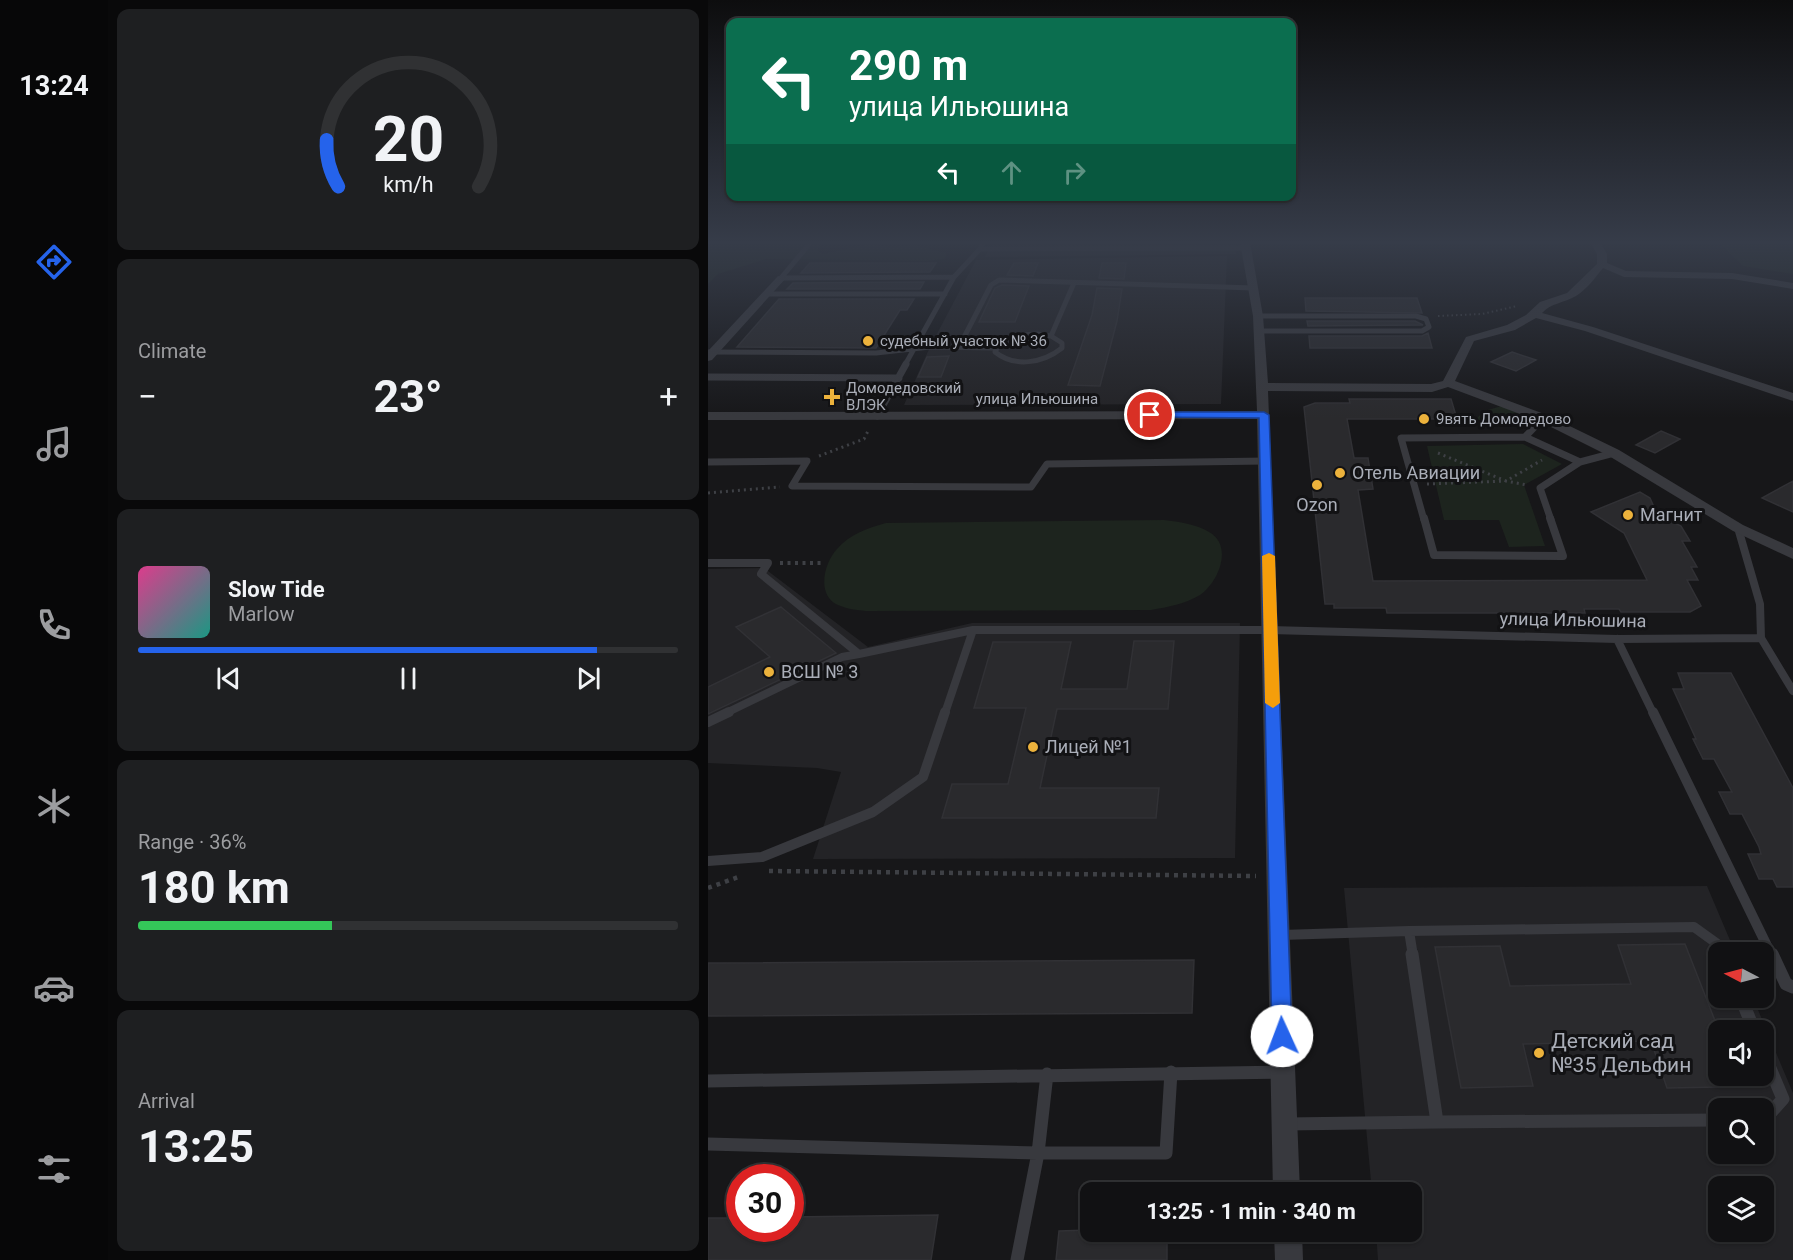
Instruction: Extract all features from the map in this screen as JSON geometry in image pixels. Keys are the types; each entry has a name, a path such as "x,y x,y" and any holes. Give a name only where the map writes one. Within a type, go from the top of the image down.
{"street":[{"path":"710,354 760,301"},
{"path":"1256,301 1266,461 1287,1182"},
{"path":"1448,383 1470,339 1488,336 1537,315 1544,304 1559,301"},
{"path":"1537,315 1589,329 1793,397"},
{"path":"1262,387 1432,388 1448,383 1543,418 1614,453 1738,528 1793,554"},
{"name":"улица Ильюшина","path":"708,416 1264,415"},
{"path":"1288,1242 1289,1260"}],"lane":[{"path":"877,416 941,301"},
{"path":"959,347 984,301"},
{"path":"1051,336 1066,301"},
{"path":"1258,316 1416,316 1426,320 1429,327 1422,332 1259,330"},
{"path":"710,354 876,353 914,348 996,348 1003,341 1016,336 1051,336 1062,343 1062,348 1053,356 1028,362 1004,359 995,352 996,348"},
{"path":"708,377 898,378"},
{"path":"1525,437 1543,418"},
{"path":"1580,462 1525,437 1401,438 1434,555 1563,556 1540,488 1580,462 1614,453"},
{"path":"792,486 807,461"},
{"path":"708,462 807,461"},
{"path":"792,486 1031,487 1047,464 1266,461"},
{"path":"1738,528 1760,604 1761,638 1793,691"},
{"path":"708,563 768,563"},
{"path":"768,563 761,574 859,654"},
{"path":"708,861 762,857 820,835 873,812 923,777 973,630"},
{"name":"улица Ильюшина","path":"708,722 842,657 973,630 1270,630 1617,639 1761,638"},
{"path":"1617,639 1786,984 1793,987"},
{"path":"1279,936 1409,931 1694,927 1715,942"},
{"path":"1409,931 1437,1122"},
{"path":"708,1144 1166,1154 1172,1072"},
{"path":"708,1081 1283,1072"},
{"path":"1017,1260 1038,1153 1047,1074"},
{"path":"1774,1077 1783,1098 1774,1108"},
{"path":"1285,1124 1708,1120"}],"path":[{"path":"1416,316 1482,314 1527,304 1544,304"},
{"path":"807,461 864,439 877,416"},
{"path":"1401,438 1506,481 1540,488"},
{"path":"1414,484 1506,481 1557,452"},
{"path":"708,493 792,486"},
{"path":"768,563 823,563"},
{"path":"766,871 1278,876"},
{"path":"708,888 745,874"}],"shaded area":[{"path":"954,301 1225,301 1221,404 904,405 930,347"},
{"path":"1502,406 1526,414 1527,418 1502,426 1480,425 1477,418 1484,411"},
{"path":"1523,444 1562,464 1524,485 1545,546 1509,547 1499,520 1444,520 1427,446"},
{"path":"1164,520 1193,525 1209,532 1217,538 1222,555 1221,564 1213,582 1207,589 1188,601 1164,608 1151,610 866,611 838,605 831,600 825,587 826,570 837,549 866,529 886,523"},
{"path":"764,568 868,647 972,623 1240,623 1235,858 813,859 841,772 817,768 708,763 708,569"},
{"name":"Детский сад №35 Дельфин","path":"1707,886 1731,942 1708,942 1708,1008 1757,1008 1762,1020 1708,1020 1708,1086 1774,1086 1774,1048 1793,1093 1793,1260 1378,1260 1377,1242 1422,1242 1422,1182 1371,1182 1344,888"}],"building":[{"path":"777,301 913,301 907,310 900,310 876,348 737,347"},
{"path":"989,301 1023,301 1015,322 979,322"},
{"path":"1095,301 1120,301 1100,386 1068,385"},
{"path":"1305,301 1418,301 1422,313 1306,311"},
{"path":"1307,321 1415,321 1423,325 1308,326"},
{"path":"1428,333 1432,348 1310,348 1309,336 1422,336"},
{"path":"1512,352 1536,360 1516,371 1491,362"},
{"path":"949,356 941,377 918,377 927,357"},
{"path":"1349,399 1451,399 1457,419 1347,419 1354,458 1368,458 1373,489 1358,490 1373,581 1647,580 1624,533 1591,512 1640,492 1650,498 1657,514 1681,526 1690,541 1682,541 1697,567 1691,567 1698,580 1687,580 1701,606 1690,612 1621,612 1619,609 1584,609 1585,613 1387,613 1386,608 1334,608 1334,604 1325,604 1304,407 1315,403 1350,403"},
{"path":"1661,431 1680,439 1655,453 1636,445"},
{"path":"1793,481 1793,512 1762,498"},
{"name":"ВСШ № 3","path":"781,607 836,653 708,714 708,687 770,657 736,627"},
{"name":"Лицей №1","path":"1134,641 1174,641 1168,709 1057,709 1040,788 1159,788 1156,818 942,818 952,784 1008,784 1026,708 974,708 993,642 1071,642 1061,689 1127,689"},
{"path":"1678,673 1731,673 1793,788 1793,887 1777,887 1773,879 1759,879 1748,854 1761,854 1759,847 1742,814 1730,814 1719,792 1732,792 1714,759 1703,759 1693,739 1696,739 1673,689 1684,689"},
{"path":"1685,944 1708,1008 1715,1020 1708,1020 1708,1086 1719,1087 1667,1088 1651,1041 1523,1044 1533,1086 1461,1088 1435,947 1500,946 1510,986 1631,984 1618,945"},
{"path":"1194,960 1192,1013 708,1016 708,963"},
{"path":"938,1215 931,1260 708,1260 708,1218 726,1218 726,1242 804,1242 804,1217"},
{"path":"1080,1230 1080,1242 1167,1242 1167,1260 1056,1260 1059,1231"}],"slow traffic":[{"path":"1269,556 1273,703"}],"place":[{"name":"судебный участок № 36","path":"868,341"},
{"name":"Домодедовский ВЛЭК","path":"832,397"},
{"name":"9вять Домодедово","path":"1424,419"},
{"name":"Отель Авиации","path":"1340,473"},
{"name":"Ozon","path":"1317,485"},
{"name":"Магнит","path":"1628,515"},
{"name":"ВСШ № 3","path":"769,672"},
{"name":"Лицей №1","path":"1033,747"},
{"name":"Детский сад №35 Дельфин","path":"1539,1053"}],"route":[{"path":"1150,415 1264,415 1282,1036"}]}
